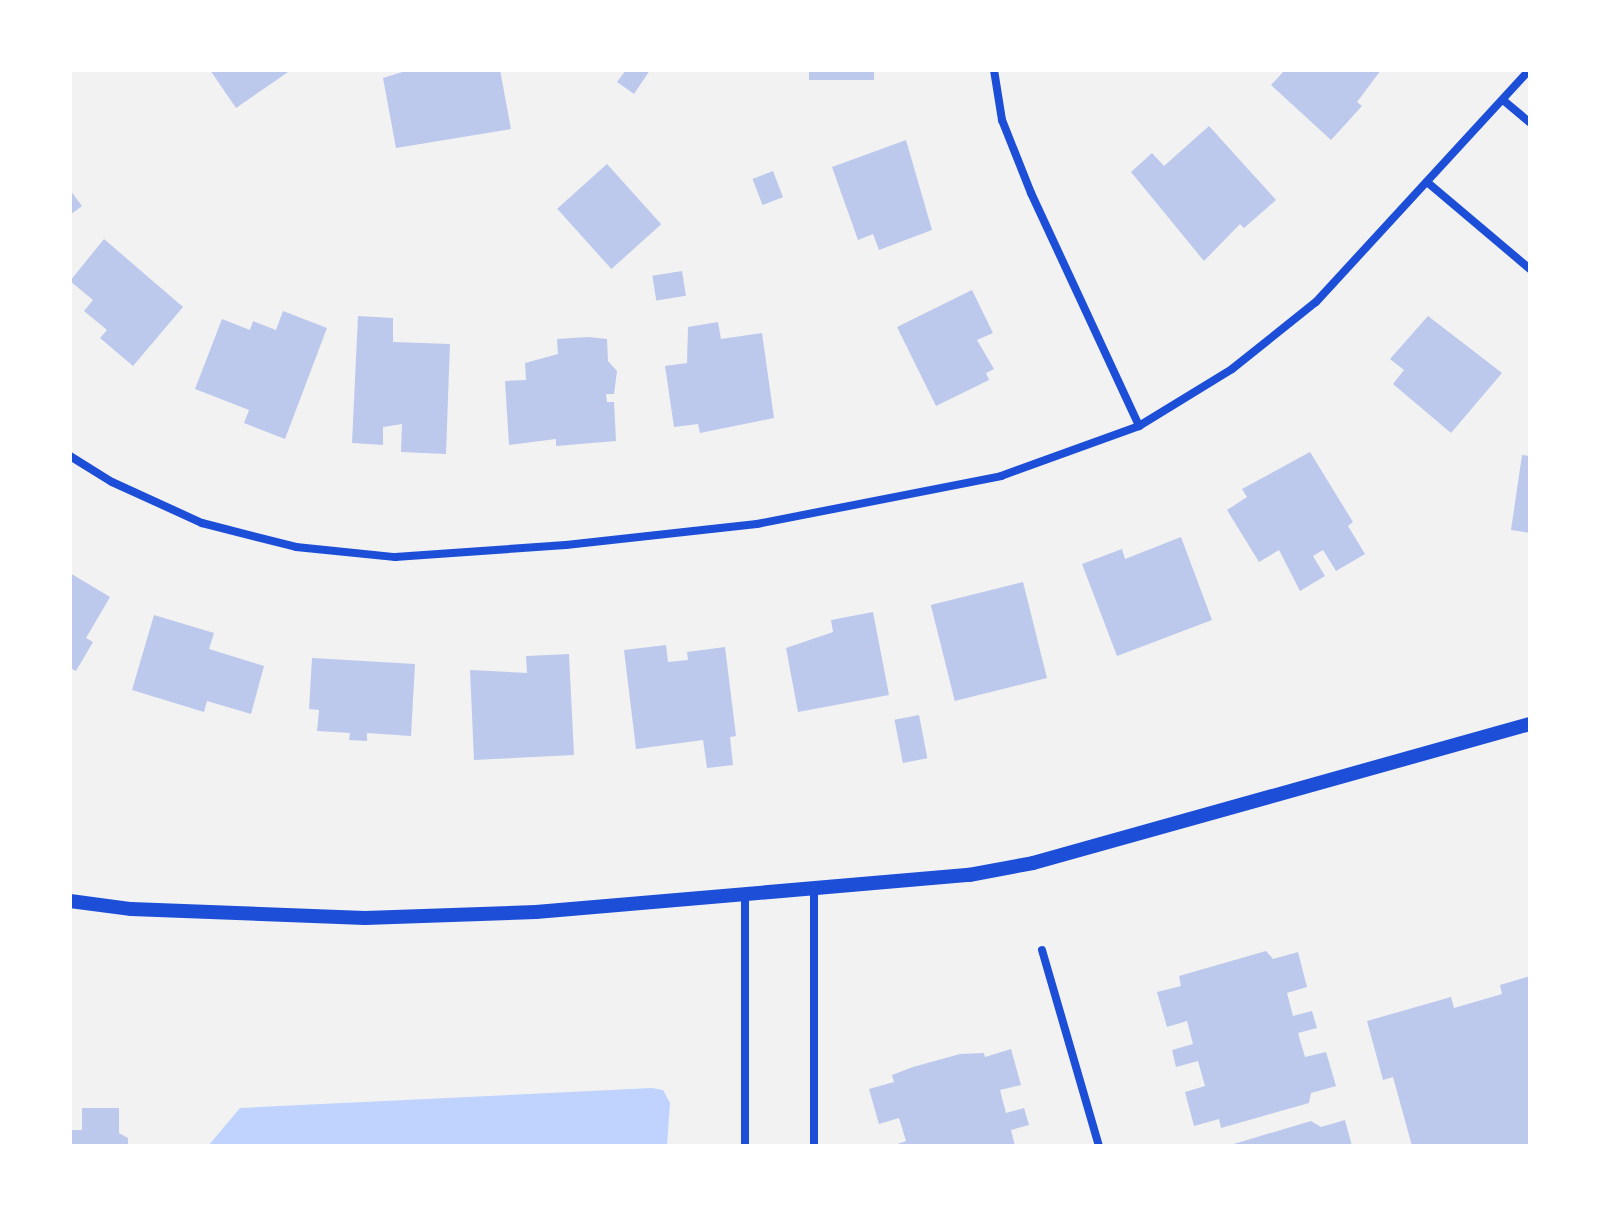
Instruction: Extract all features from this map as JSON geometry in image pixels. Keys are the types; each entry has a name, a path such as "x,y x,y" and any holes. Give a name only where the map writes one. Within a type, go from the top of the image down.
{"street":[{"path":"994,70 1002,120 1031,193 1139,426"},
{"path":"70,456 112,482 202,523 296,547 395,557 566,545 757,524 1001,476 1139,426 1232,369 1316,302 1529,70"},
{"path":"1503,100 1530,123"},
{"path":"1427,182 1530,269"},
{"path":"70,901 131,909 365,918 536,912 969,875 1033,863 1530,724"},
{"path":"814,888 814,1146"},
{"path":"745,894 745,1146"},
{"path":"1042,950 1099,1146"}],"water":[{"path":"652,1088 663,1090 670,1103 667,1146 208,1146 240,1108"}],"building":[{"path":"210,70 291,70 236,108"},
{"path":"409,70 500,70 511,129 396,148 383,78"},
{"path":"626,70 650,70 634,94 617,82"},
{"path":"809,70 874,70 874,80 809,80"},
{"path":"1285,70 1381,70 1357,102 1362,106 1331,140 1271,85"},
{"path":"1209,126 1276,200 1244,228 1240,224 1204,261 1131,172 1152,153 1164,166"},
{"path":"906,140 932,230 879,250 873,234 858,240 832,167"},
{"path":"607,164 661,224 611,269 557,209"},
{"path":"773,171 783,197 762,205 752,179"},
{"path":"70,190 82,206 70,215"},
{"path":"104,239 183,307 133,366 100,338 107,330 84,311 93,300 70,281"},
{"path":"682,271 686,296 656,300 652,276"},
{"path":"972,290 993,333 977,340 994,369 986,373 989,380 936,406 897,327"},
{"path":"283,311 327,328 285,439 244,423 249,410 195,389 222,319 250,330 253,321 276,330"},
{"path":"358,316 393,318 393,342 450,344 446,454 401,452 402,424 383,427 383,445 352,443"},
{"path":"1428,316 1502,373 1451,433 1393,384 1404,370 1390,359"},
{"path":"718,322 721,339 762,333 774,418 700,433 698,424 674,427 665,366 687,363 688,327"},
{"path":"557,339 607,339 608,361 617,371 614,394 606,394 607,402 614,402 616,441 556,446 556,439 509,445 505,381 526,380 525,363 558,354"},
{"path":"1310,452 1353,522 1348,526 1365,554 1336,571 1323,550 1313,556 1325,576 1300,591 1279,550 1259,562 1227,510 1247,497 1242,489"},
{"path":"1522,455 1530,456 1530,533 1511,530"},
{"path":"1181,537 1212,620 1117,656 1082,564 1122,549 1125,559"},
{"path":"70,573 110,597 86,638 93,642 76,671 70,668"},
{"path":"1023,582 1047,678 955,701 931,605"},
{"path":"873,612 889,695 798,712 786,648 833,632 831,620"},
{"path":"154,615 214,633 209,649 264,666 251,714 207,701 204,712 132,690"},
{"path":"666,645 668,662 688,660 687,652 725,647 736,736 730,737 733,765 707,768 703,740 636,749 624,650"},
{"path":"569,654 574,755 474,760 470,670 527,673 526,656"},
{"path":"312,658 415,664 411,736 367,733 367,741 349,740 350,733 317,731 319,710 309,709"},
{"path":"919,715 927,758 903,763 894,720"},
{"path":"1266,951 1273,959 1298,952 1307,987 1287,993 1293,1016 1312,1011 1317,1028 1298,1033 1305,1057 1326,1052 1336,1086 1311,1093 1309,1103 1221,1128 1219,1119 1194,1126 1185,1092 1205,1086 1198,1061 1176,1067 1172,1050 1193,1044 1187,1021 1167,1027 1157,992 1181,986 1179,976"},
{"path":"1530,976 1530,1146 1412,1146 1393,1077 1383,1080 1367,1021 1451,997 1454,1008 1502,994 1500,985"},
{"path":"1011,1049 1021,1085 1000,1090 1006,1113 1024,1108 1029,1125 1011,1130 1015,1146 892,1146 906,1141 899,1118 879,1124 869,1089 894,1082 892,1075 913,1067 960,1054 984,1053 985,1057"},
{"path":"82,1108 119,1108 119,1133 128,1138 128,1146 70,1146 70,1130 82,1130"},
{"path":"1345,1120 1352,1146 1227,1146 1311,1121 1321,1127"}]}
